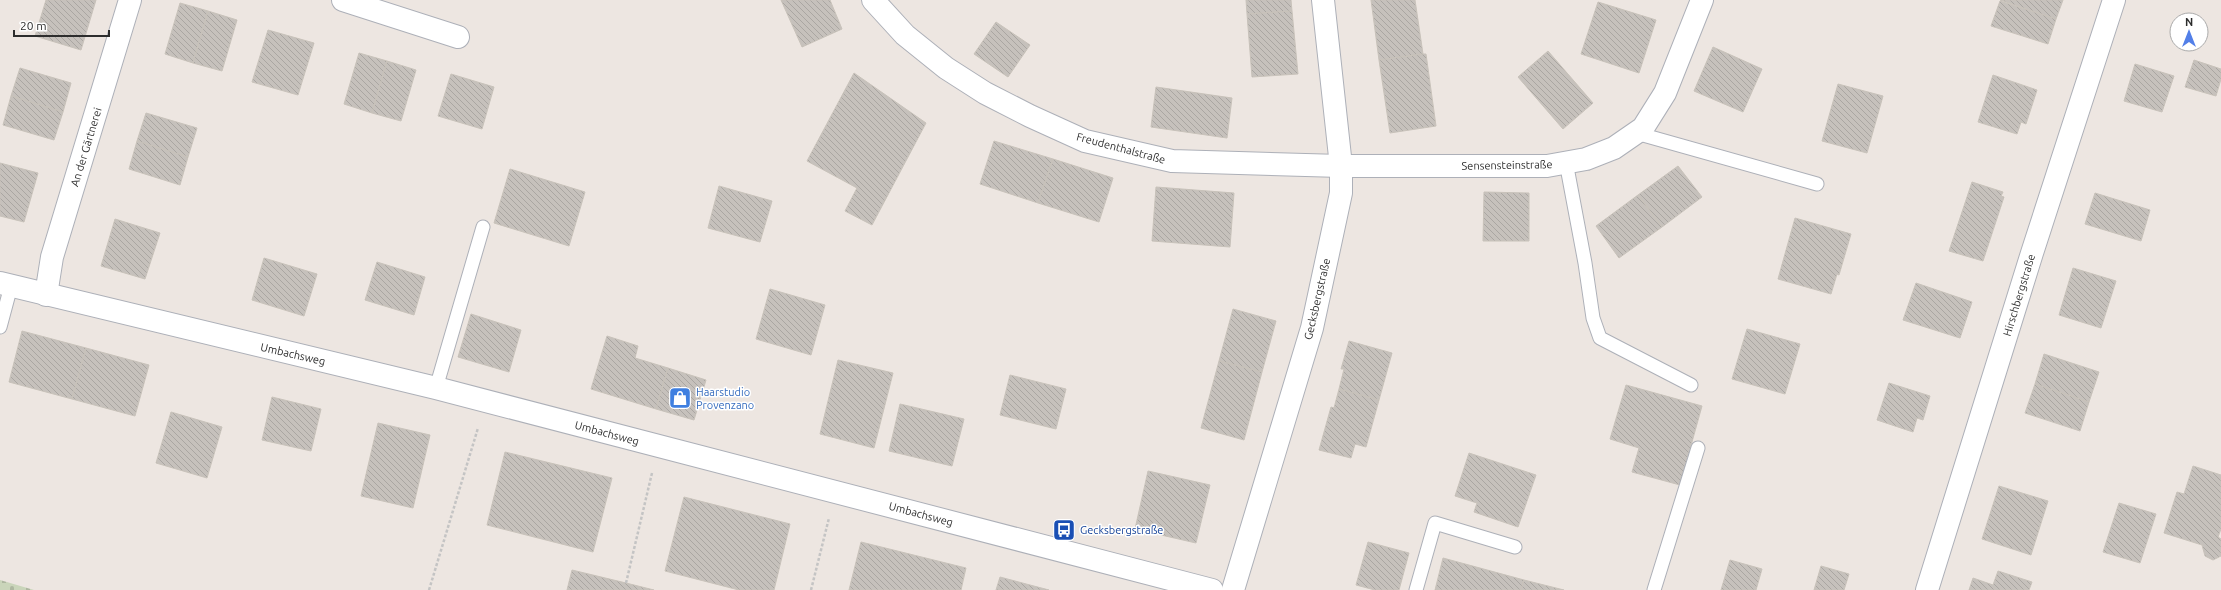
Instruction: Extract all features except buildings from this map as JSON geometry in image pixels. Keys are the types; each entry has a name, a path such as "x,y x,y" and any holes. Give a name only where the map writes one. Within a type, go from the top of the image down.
{"street":[{"name":"An der Gärtnerei","path":"46,295 52,257 130,0"},
{"path":"343,0 458,37"},
{"name":"Freudenthalstraße","path":"873,0 905,35 946,68 985,93 1030,116 1085,141 1172,161 1341,166"},
{"name":"Gecksbergstraße","path":"1233,590 1312,328 1341,193 1341,166 1323,0"},
{"name":"Sensensteinstraße","path":"1341,166 1547,166 1586,159 1614,148 1643,128 1666,93 1702,0"},
{"name":"Hirschbergstraße","path":"1927,590 2032,253 2114,0"},
{"name":"Umbachsweg","path":"5,284 436,388 1212,590"}],"lane":[{"path":"1636,133 1817,184"},
{"path":"1566,162 1585,263 1593,318 1600,338 1691,385"},
{"path":"436,388 483,227"},
{"path":"0,328 5,284"},
{"path":"1654,590 1698,448"},
{"path":"1416,590 1435,523 1515,548"}],"path":[{"path":"429,590 486,402"},
{"path":"626,583 658,446"},
{"path":"810,590 836,492"}],"green space":[{"path":"0,580 34,590 0,590"}],"place":[{"name":"Haarstudio Provenzano","path":"680,398"},
{"name":"Gecksbergstraße","path":"1064,530"}]}
